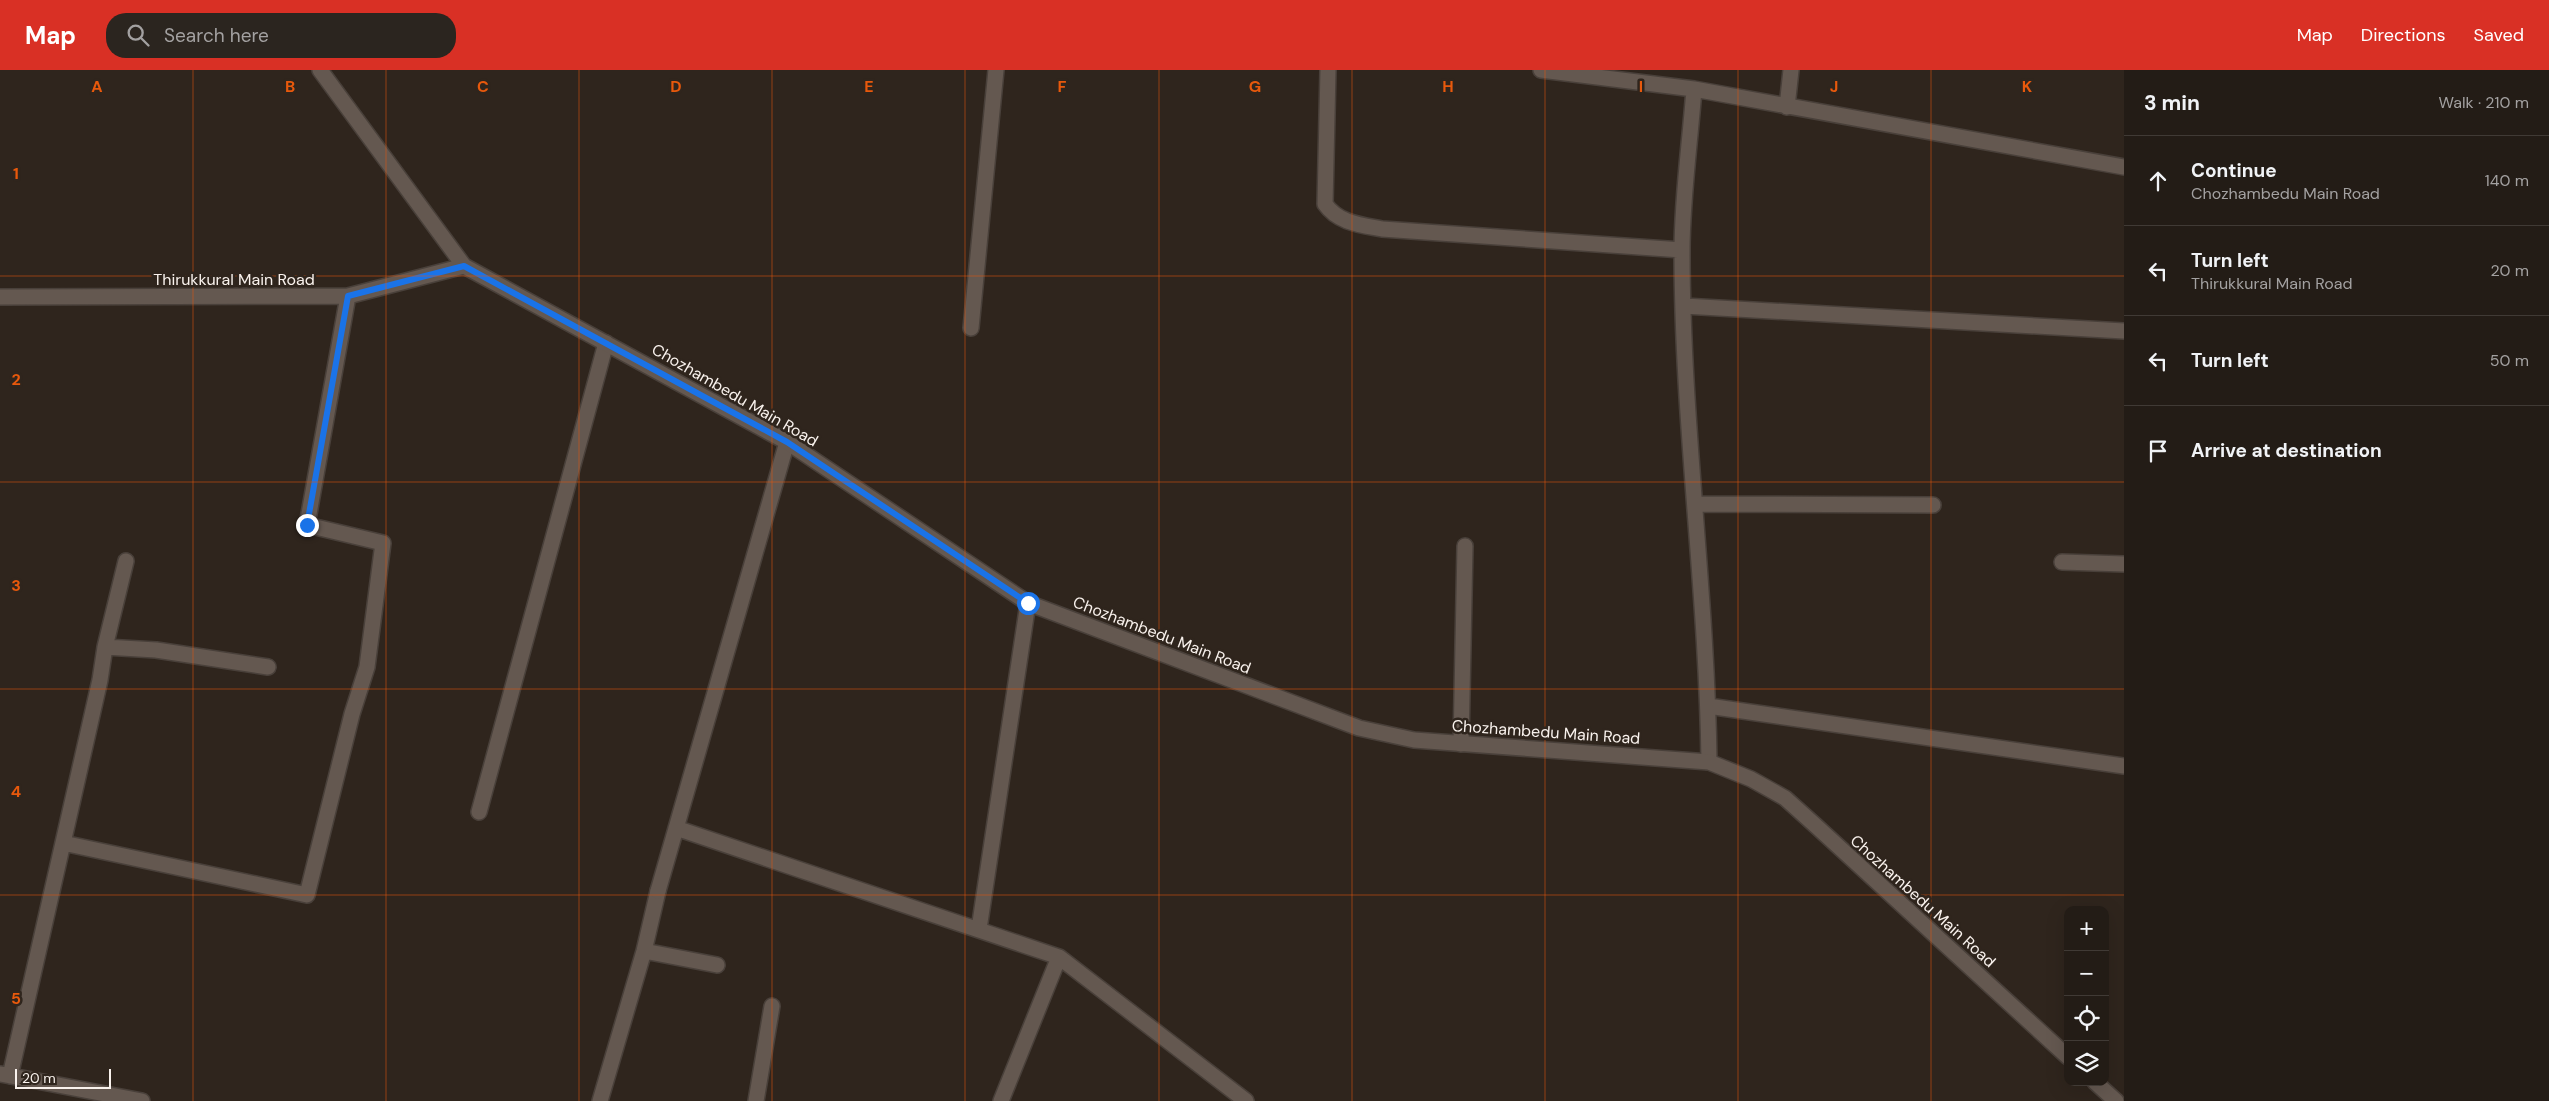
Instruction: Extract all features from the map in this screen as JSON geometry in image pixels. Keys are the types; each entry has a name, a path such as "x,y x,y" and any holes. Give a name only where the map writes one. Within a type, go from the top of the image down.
{"street":[{"name":"Chozhambedu Main Road","path":"320,70 464,266 787,442 1028,603 1359,728 1414,740 1709,762 1751,779 1785,798 2064,1053"},
{"path":"971,328 996,70"},
{"path":"1328,70 1325,204 1332,213 1354,224 1382,229 1682,250"},
{"path":"1541,70 1694,89 2124,168"},
{"path":"1787,106 1791,70"},
{"path":"1694,89 1682,250 1690,438 1696,504 1708,706 1709,762"},
{"name":"Thirukkural Main Road","path":"0,297 348,296 464,266"},
{"path":"63,843 307,896 352,714 367,667 383,543 307,525 348,296"},
{"path":"1684,306 2124,331"},
{"path":"479,812 606,343"},
{"path":"600,1101 644,952 658,891 787,442"},
{"path":"1696,504 1932,505"},
{"path":"1461,744 1465,546"},
{"path":"126,561 105,646 100,680 63,843 5,1075 142,1101"},
{"path":"2062,562 2124,564"},
{"path":"979,929 1028,603"},
{"path":"105,646 156,650 268,667"},
{"path":"1708,706 2124,766"},
{"path":"676,828 1060,957 1246,1101"},
{"path":"644,952 717,965"},
{"path":"1001,1101 1060,957"},
{"path":"756,1101 772,1006"},
{"path":"2099,1086 2116,1101"}],"route":[{"path":"307,525 348,296 464,266 787,442 1028,603"}]}
